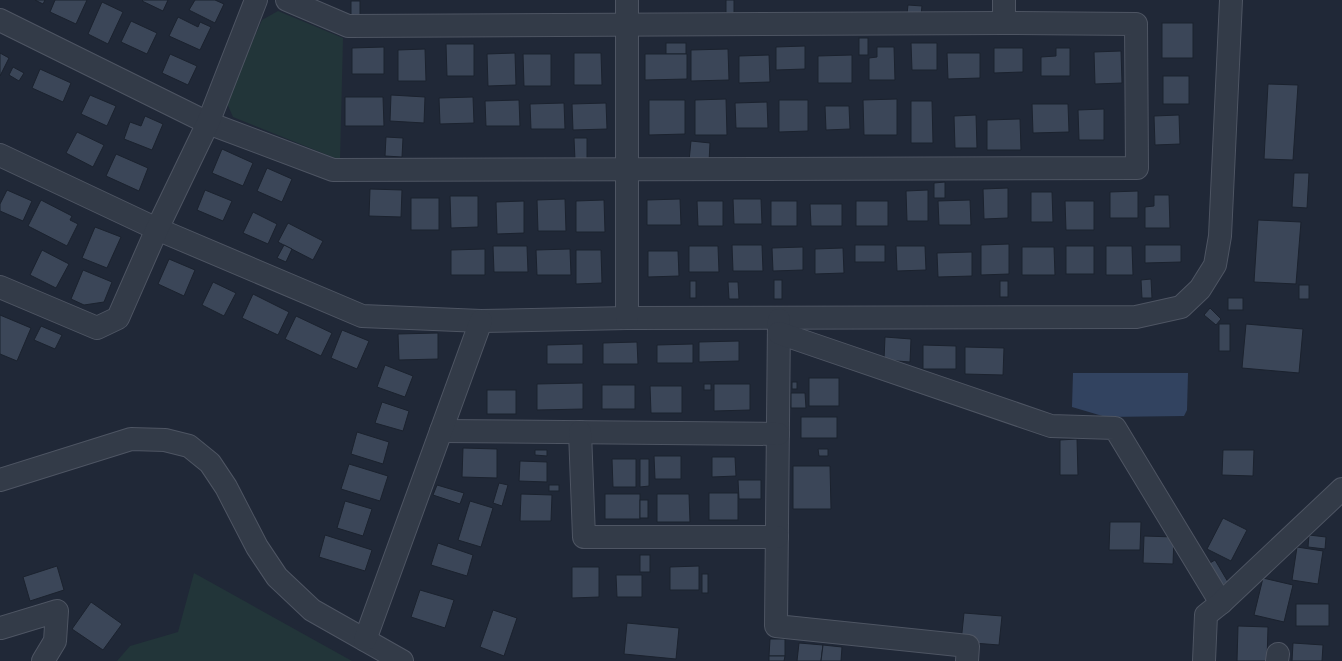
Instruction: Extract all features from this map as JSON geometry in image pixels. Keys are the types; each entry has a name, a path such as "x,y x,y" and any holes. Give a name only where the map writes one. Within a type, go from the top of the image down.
{"street":[{"path":"0,286 97,328 118,318 157,229 208,123 256,0"},
{"path":"0,20 208,123 333,170 628,168 1137,168 1136,24 1004,23 348,26 287,0"},
{"path":"627,0 627,318"},
{"path":"1004,0 1004,23"},
{"path":"0,155 157,229 362,316 481,321 627,318 779,325 1136,317 1181,307 1200,289 1215,265 1220,236 1231,0"},
{"path":"365,640 481,321"},
{"path":"779,325 776,626 968,646 967,661"},
{"path":"779,325 1051,426 1115,428 1221,603"},
{"path":"441,431 778,434"},
{"path":"580,432 584,537 777,537"},
{"path":"0,480 131,439 164,440 189,446 210,462 226,486 257,547 278,577 312,610 402,661"},
{"path":"1204,661 1206,615 1221,603 1342,490"},
{"path":"1,628 57,611 55,641 44,661"}],"green space":[{"path":"278,11 343,38 340,160 233,117 226,101 262,20"},
{"path":"194,573 352,661 117,661 130,646 178,632"}],"water":[{"path":"1073,373 1188,373 1187,410 1184,416 1106,417 1072,407"}],"building":[{"path":"35,0 45,0 43,4"},
{"path":"55,0 87,0 76,24 50,12"},
{"path":"168,0 163,11 142,1"},
{"path":"195,0 215,0 224,4 215,23 189,10"},
{"path":"726,0 734,0 734,13 726,13"},
{"path":"351,1 360,1 360,17 351,17"},
{"path":"102,2 123,12 108,44 88,34"},
{"path":"908,5 922,6 921,15 907,14"},
{"path":"178,17 198,27 200,22 211,27 200,50 169,36"},
{"path":"131,21 157,33 147,54 121,42"},
{"path":"1162,23 1193,23 1193,58 1162,58"},
{"path":"859,38 868,38 868,55 859,55"},
{"path":"666,43 686,43 686,54 666,54"},
{"path":"911,43 937,43 937,70 912,70"},
{"path":"446,44 474,44 474,76 447,76"},
{"path":"805,46 805,69 776,70 776,47"},
{"path":"384,47 384,74 352,74 352,48"},
{"path":"877,47 894,47 895,80 869,80 869,58 877,57"},
{"path":"994,48 1023,48 1023,72 994,73"},
{"path":"1056,48 1070,48 1070,76 1041,76 1041,57 1056,56"},
{"path":"425,49 426,81 398,81 398,50"},
{"path":"728,49 729,80 691,81 691,50"},
{"path":"1121,51 1122,83 1095,84 1094,52"},
{"path":"0,53 9,58 0,76"},
{"path":"515,53 516,85 488,86 487,54"},
{"path":"574,53 601,53 602,85 574,85"},
{"path":"947,53 980,53 980,78 948,79"},
{"path":"170,54 197,66 188,85 162,73"},
{"path":"523,54 551,54 551,86 524,86"},
{"path":"645,54 687,54 687,79 645,80"},
{"path":"769,55 770,82 739,83 739,56"},
{"path":"852,55 852,83 818,83 818,56"},
{"path":"13,67 24,73 19,81 9,75"},
{"path":"40,69 71,83 63,102 32,88"},
{"path":"1163,76 1189,76 1189,104 1163,104"},
{"path":"1268,84 1298,85 1293,160 1264,159"},
{"path":"90,95 116,106 107,126 81,114"},
{"path":"391,95 425,97 424,123 390,121"},
{"path":"345,97 383,97 384,126 345,126"},
{"path":"473,97 474,123 440,124 439,98"},
{"path":"726,99 727,135 695,135 695,100"},
{"path":"897,99 897,135 864,135 863,100"},
{"path":"519,100 520,126 486,126 485,101"},
{"path":"649,100 685,100 685,134 649,135"},
{"path":"779,100 808,100 808,131 779,132"},
{"path":"911,101 932,101 933,143 911,143"},
{"path":"767,102 768,128 736,128 735,103"},
{"path":"564,103 565,129 531,129 530,104"},
{"path":"606,103 607,129 573,130 572,104"},
{"path":"1032,104 1068,104 1069,132 1033,133"},
{"path":"825,106 849,106 850,129 826,130"},
{"path":"1104,109 1104,140 1079,140 1078,110"},
{"path":"976,115 977,148 955,148 954,116"},
{"path":"1179,115 1180,144 1155,145 1154,116"},
{"path":"145,116 163,124 152,150 124,139 130,122 141,126"},
{"path":"1020,119 1021,150 987,150 987,120"},
{"path":"77,132 104,145 93,167 66,153"},
{"path":"386,137 403,138 402,157 385,156"},
{"path":"574,138 587,138 587,160 575,160"},
{"path":"691,141 710,143 709,162 689,161"},
{"path":"222,149 253,163 243,186 212,173"},
{"path":"116,154 148,168 139,191 106,176"},
{"path":"267,168 292,179 282,202 257,191"},
{"path":"1294,173 1309,173 1307,208 1292,207"},
{"path":"945,182 945,198 934,198 934,183"},
{"path":"1008,188 1008,218 984,219 983,189"},
{"path":"370,189 402,190 401,217 369,216"},
{"path":"7,190 32,201 23,221 0,211 0,204"},
{"path":"205,190 232,201 223,221 197,210"},
{"path":"928,190 928,221 907,221 906,191"},
{"path":"1138,191 1138,218 1110,218 1110,192"},
{"path":"1031,192 1052,192 1053,222 1031,222"},
{"path":"1154,195 1169,195 1170,228 1145,228 1145,207 1154,206"},
{"path":"450,196 478,196 478,227 451,228"},
{"path":"411,198 439,198 439,230 411,230"},
{"path":"565,199 566,231 538,231 537,200"},
{"path":"680,199 681,225 647,225 647,200"},
{"path":"733,199 761,199 762,224 734,224"},
{"path":"41,200 72,216 70,220 78,224 67,246 28,226"},
{"path":"604,200 605,232 576,232 576,201"},
{"path":"970,200 971,225 939,225 938,201"},
{"path":"524,201 524,233 497,234 496,202"},
{"path":"697,201 723,201 723,226 698,226"},
{"path":"771,201 797,201 797,226 771,226"},
{"path":"856,201 888,201 888,226 856,226"},
{"path":"1065,201 1094,201 1094,230 1066,230"},
{"path":"810,204 842,204 842,226 811,226"},
{"path":"253,212 277,224 268,244 243,233"},
{"path":"1258,220 1301,222 1296,284 1254,282"},
{"path":"288,223 323,241 313,260 278,242"},
{"path":"95,227 121,237 107,268 82,258"},
{"path":"1009,244 1009,274 981,275 981,245"},
{"path":"284,245 292,249 286,262 277,258"},
{"path":"732,245 762,245 763,271 733,271"},
{"path":"855,245 885,245 885,262 855,262"},
{"path":"1145,245 1181,245 1181,262 1145,263"},
{"path":"493,246 527,246 528,272 494,272"},
{"path":"689,246 718,246 719,272 689,272"},
{"path":"896,246 925,246 926,270 897,271"},
{"path":"1066,246 1094,246 1094,274 1066,274"},
{"path":"1106,246 1132,246 1133,275 1106,275"},
{"path":"803,247 803,270 773,271 772,248"},
{"path":"1022,247 1054,247 1055,275 1022,275"},
{"path":"843,248 844,273 815,274 815,249"},
{"path":"485,249 485,275 451,275 451,250"},
{"path":"570,249 571,275 537,275 536,250"},
{"path":"42,250 69,264 56,288 30,275"},
{"path":"576,250 601,250 602,283 576,284"},
{"path":"648,251 678,251 679,276 648,277"},
{"path":"972,252 972,276 938,277 937,253"},
{"path":"169,259 195,270 184,296 158,284"},
{"path":"83,270 112,282 104,302 84,305 71,299"},
{"path":"1151,279 1152,298 1142,298 1141,280"},
{"path":"774,280 782,280 782,299 774,299"},
{"path":"690,281 696,281 696,298 690,298"},
{"path":"1000,281 1008,281 1008,297 1000,297"},
{"path":"213,282 236,293 224,316 202,305"},
{"path":"728,282 738,282 739,299 729,299"},
{"path":"1299,285 1309,285 1309,299 1299,299"},
{"path":"253,294 289,312 278,335 242,318"},
{"path":"1228,298 1243,298 1243,310 1228,310"},
{"path":"1210,308 1221,319 1216,325 1204,315"},
{"path":"0,315 31,328 17,361 0,354"},
{"path":"296,316 332,333 321,356 285,339"},
{"path":"1219,324 1230,324 1230,351 1219,351"},
{"path":"1246,324 1303,329 1299,373 1242,368"},
{"path":"41,326 62,335 55,349 34,340"},
{"path":"342,330 369,341 357,369 331,358"},
{"path":"438,333 438,359 399,360 398,334"},
{"path":"885,337 911,339 910,362 884,360"},
{"path":"739,341 739,361 699,362 699,342"},
{"path":"637,342 638,364 603,364 603,343"},
{"path":"583,344 583,364 547,364 547,345"},
{"path":"693,344 693,363 657,363 657,345"},
{"path":"923,345 956,346 956,369 923,369"},
{"path":"965,347 1004,348 1003,375 965,374"},
{"path":"385,365 413,376 405,397 377,387"},
{"path":"809,378 839,378 839,406 809,406"},
{"path":"792,382 797,382 797,389 792,389"},
{"path":"583,383 583,409 537,410 537,384"},
{"path":"704,384 711,384 711,390 704,390"},
{"path":"714,384 750,384 750,410 714,411"},
{"path":"602,385 635,385 635,409 602,409"},
{"path":"650,386 682,386 682,413 651,413"},
{"path":"487,390 516,390 516,414 487,414"},
{"path":"791,393 805,393 806,408 791,408"},
{"path":"382,402 409,411 403,431 375,423"},
{"path":"801,417 837,417 837,438 801,438"},
{"path":"357,432 389,442 383,464 351,454"},
{"path":"1077,439 1078,475 1060,475 1060,440"},
{"path":"463,448 497,449 497,478 462,477"},
{"path":"818,449 828,449 828,456 819,456"},
{"path":"535,450 547,450 547,456 535,455"},
{"path":"1223,450 1254,450 1253,476 1222,475"},
{"path":"654,456 681,456 681,479 655,479"},
{"path":"712,457 735,457 736,476 712,477"},
{"path":"612,459 636,459 636,487 613,487"},
{"path":"640,459 649,459 649,486 640,487"},
{"path":"520,461 547,462 547,482 519,481"},
{"path":"349,464 388,476 380,501 341,489"},
{"path":"793,466 830,466 831,509 793,509"},
{"path":"738,480 761,480 761,499 739,499"},
{"path":"499,483 508,485 502,506 493,503"},
{"path":"437,485 464,493 460,504 433,495"},
{"path":"549,485 559,485 559,491 549,491"},
{"path":"709,493 738,493 738,520 709,520"},
{"path":"521,494 552,495 551,521 520,521"},
{"path":"605,494 640,494 640,519 605,519"},
{"path":"657,494 689,494 690,522 657,522"},
{"path":"640,500 648,500 648,518 640,518"},
{"path":"345,501 372,509 363,536 337,528"},
{"path":"470,501 493,508 481,547 458,540"},
{"path":"1223,518 1247,530 1231,561 1207,549"},
{"path":"1110,522 1141,522 1140,550 1109,550"},
{"path":"325,535 372,550 365,571 319,557"},
{"path":"1309,535 1326,537 1325,549 1308,547"},
{"path":"1144,536 1174,537 1173,564 1143,563"},
{"path":"438,543 473,555 467,576 431,565"},
{"path":"1297,547 1323,551 1318,584 1292,580"},
{"path":"640,555 650,555 650,572 640,572"},
{"path":"1215,560 1228,582 1215,589 1203,567"},
{"path":"57,566 64,590 30,601 23,577"},
{"path":"699,566 699,590 670,590 670,567"},
{"path":"572,567 599,567 599,597 572,598"},
{"path":"702,574 708,574 708,593 702,593"},
{"path":"616,575 642,575 642,597 617,597"},
{"path":"1263,578 1293,585 1284,622 1254,615"},
{"path":"420,590 454,600 445,628 411,617"},
{"path":"91,602 122,624 103,650 72,629"},
{"path":"1296,604 1329,604 1329,626 1296,626"},
{"path":"493,610 517,618 504,656 480,647"},
{"path":"964,613 1002,616 999,645 961,642"},
{"path":"627,623 679,628 676,659 624,654"},
{"path":"1238,626 1268,627 1267,661 1237,661"},
{"path":"770,639 785,639 785,656 769,656"},
{"path":"799,643 823,645 821,661 797,661"},
{"path":"1293,643 1323,645 1322,661 1292,661"},
{"path":"823,645 842,647 841,661 821,661"},
{"path":"769,656 785,656 784,661 769,661"}]}
